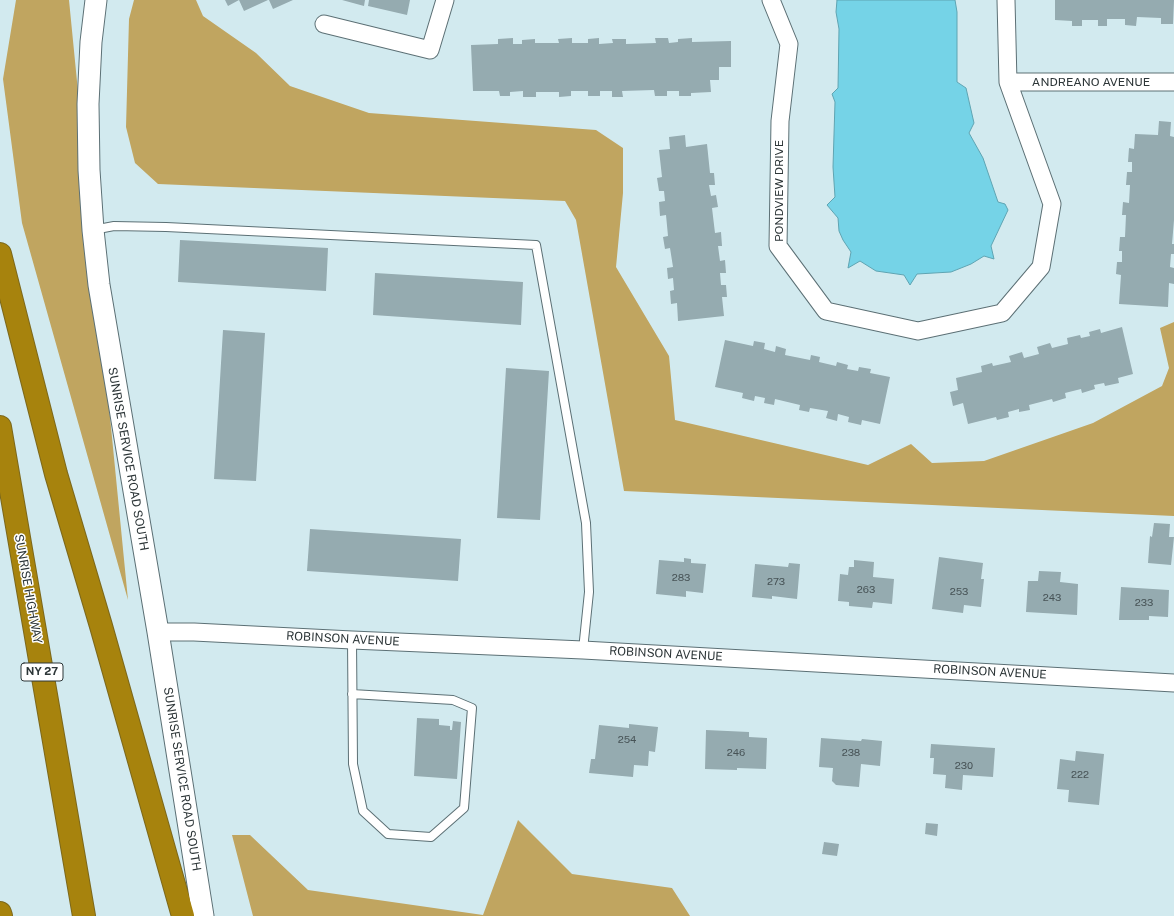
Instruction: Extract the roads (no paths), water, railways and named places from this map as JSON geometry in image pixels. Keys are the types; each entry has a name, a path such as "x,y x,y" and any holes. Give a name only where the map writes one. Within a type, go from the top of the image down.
{"highway":[{"path":"0,254 56,474 101,626 182,916"},
{"name":"SUNRISE HIGHWAY","path":"0,427 84,916"}],"street":[{"name":"SUNRISE SERVICE ROAD SOUTH","path":"96,0 91,42 88,104 89,170 93,230 99,285 158,632 204,916"},
{"path":"324,24 430,50 445,0"},
{"name":"PONDVIEW DRIVE","path":"771,0 789,44 780,121 778,246 826,310 918,331 1002,313 1041,267 1052,204 1008,82 1006,0"},
{"name":"ANDREANO AVENUE","path":"1008,82 1174,82"},
{"name":"ROBINSON AVENUE","path":"158,632 194,632 583,650 1174,683"}],"lane":[{"path":"93,230 114,226 166,227 536,246 586,523 589,592 583,650"},
{"path":"352,640 352,694 353,764 363,811 388,834 431,837 464,808 472,708 453,700 352,694"}],"water":[{"path":"837,0 955,0 957,12 957,82 966,88 974,123 969,133 983,158 998,202 1005,204 1008,210 991,246 994,259 984,256 971,264 951,272 917,274 910,285 904,275 876,271 860,261 848,268 851,252 839,231 838,218 827,205 835,197 833,167 835,102 832,94 838,88 839,29 836,12"}]}
